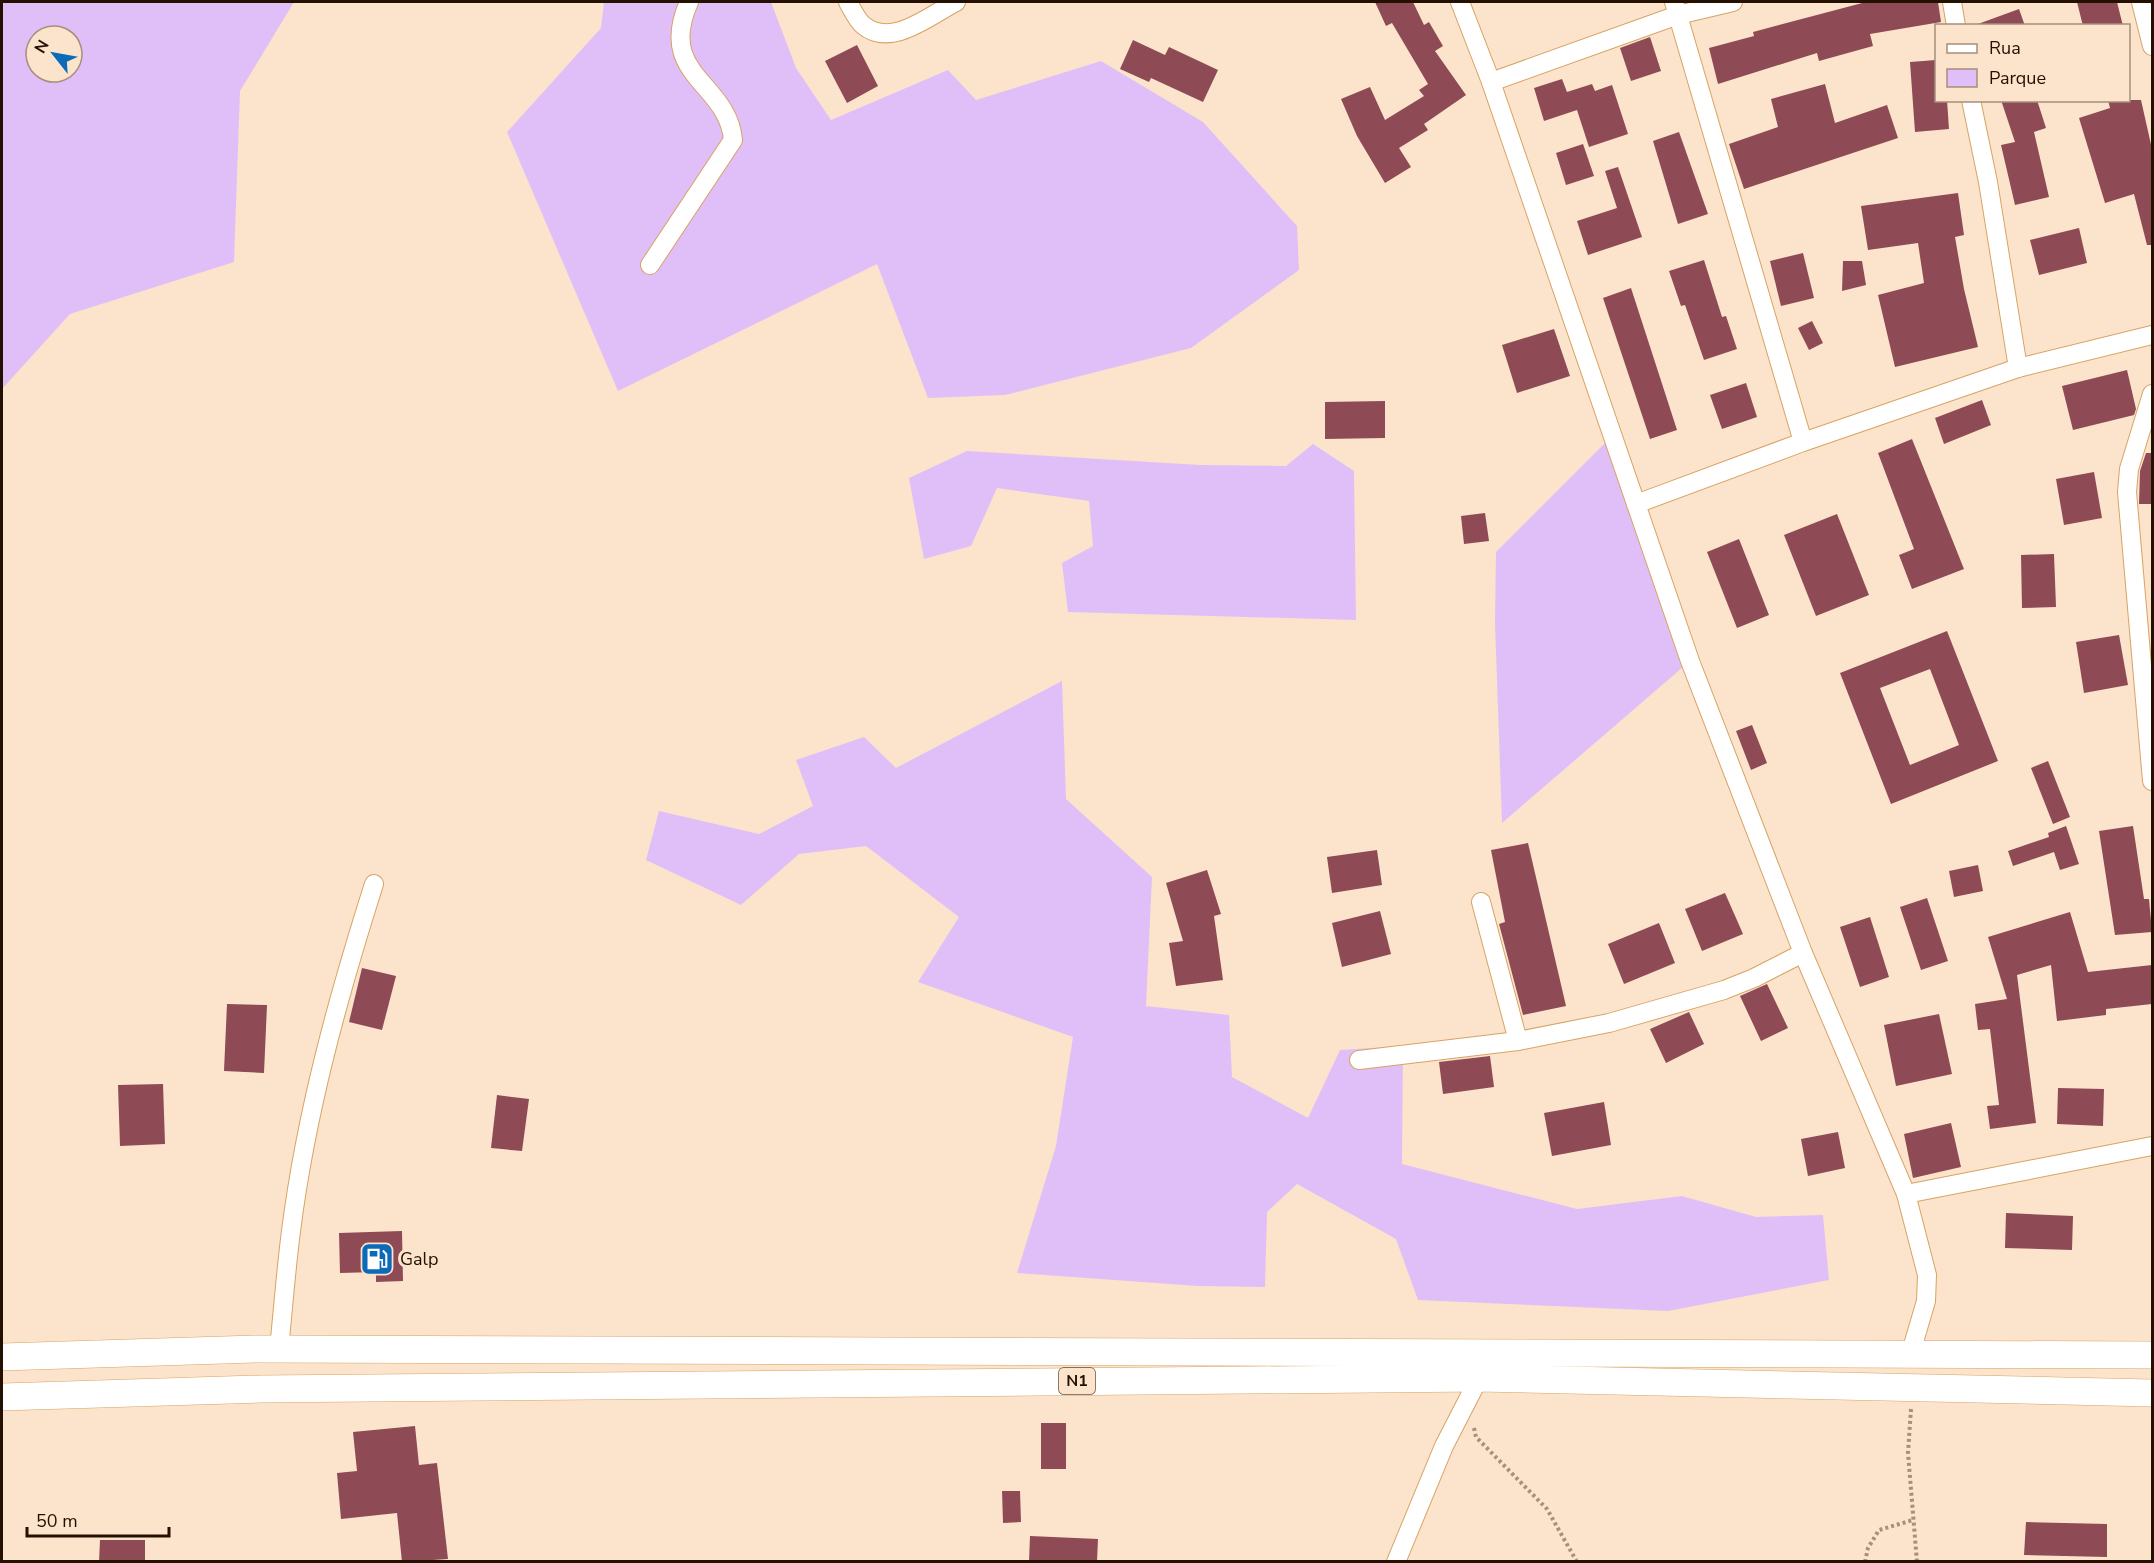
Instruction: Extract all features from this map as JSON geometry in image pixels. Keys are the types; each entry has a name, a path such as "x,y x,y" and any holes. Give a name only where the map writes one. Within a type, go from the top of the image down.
{"main road":[{"name":"N1","path":"2,1357 279,1349 1911,1352 2152,1355"},
{"name":"N1","path":"2,1397 260,1389 1912,1387 2152,1393"}],"street":[{"path":"650,265 733,140 732,128 723,110 684,61 682,23 689,2"},
{"path":"848,2 862,25 886,34 898,33 956,2"},
{"path":"1460,2 1491,82 1690,660 1803,953 1906,1194 1927,1275 1926,1300 1911,1352"},
{"path":"1491,82 1676,8 1732,2"},
{"path":"1952,2 1956,24"},
{"path":"2141,2 2152,46"},
{"path":"1676,8 1803,442"},
{"path":"1971,102 1988,182 2018,368"},
{"path":"1636,504 1803,442 2018,368 2152,335"},
{"path":"2152,394 2129,469 2127,492 2152,781"},
{"path":"279,1349 291,1231 307,1134 339,1001 374,884"},
{"path":"1481,902 1518,1041"},
{"path":"1359,1060 1518,1041 1609,1023 1687,1002 1754,978 1803,953"},
{"path":"1906,1194 2152,1146"},
{"path":"1396,1562 1444,1446 1474,1388"}],"path":[{"path":"1912,1387 1908,1454 1917,1562"},
{"path":"1474,1388 1476,1437 1547,1509 1577,1562"},
{"path":"1865,1562 1868,1548 1879,1530 1913,1520"}],"green space":[{"path":"3,2 294,2 240,91 234,262 70,314 2,389"},
{"path":"604,2 771,2 796,68 831,120 948,70 976,100 1101,61 1203,122 1297,226 1299,270 1191,348 1005,395 928,398 877,264 618,391 507,132 601,28"},
{"path":"1611,437 1690,661 1502,823 1495,623 1496,552"},
{"path":"1313,444 1354,471 1356,620 1068,612 1062,563 1093,546 1089,501 997,488 971,546 924,559 909,478 967,451 1200,465 1286,466"},
{"path":"1062,681 1066,799 1152,877 1146,1006 1229,1015 1232,1077 1308,1118 1340,1050 1403,1046 1402,1164 1577,1209 1682,1196 1756,1217 1823,1215 1829,1280 1668,1311 1418,1300 1396,1239 1297,1184 1267,1212 1265,1287 1198,1286 1017,1273 1056,1146 1073,1037 918,982 959,917 866,846 799,854 741,905 646,860 659,811 759,834 813,806 796,760 864,737 896,768"}],"building":[{"path":"1375,2 1413,2 1424,25 1429,22 1443,46 1435,51 1466,95 1424,124 1428,130 1399,148 1411,167 1385,183 1357,136 1341,99 1370,87 1385,120 1424,96 1419,90 1428,84 1392,23 1386,26"},
{"path":"1866,2 1938,2 1941,22 1870,34 1873,46 1819,61 1817,53 1718,84 1709,48 1754,36 1753,32"},
{"path":"2077,2 2117,2 2122,24 2082,24"},
{"path":"2019,9 2024,24 1978,24"},
{"path":"1650,37 1661,71 1631,81 1620,48"},
{"path":"1133,40 1165,55 1169,47 1218,70 1203,102 1151,78 1149,82 1120,69"},
{"path":"857,45 878,86 847,103 825,61"},
{"path":"1935,60 1935,102 1947,102 1949,129 1915,132 1910,62"},
{"path":"1562,79 1567,92 1592,84 1595,91 1612,85 1628,134 1589,147 1577,110 1544,121 1534,88"},
{"path":"1825,84 1835,123 1887,105 1898,138 1744,189 1729,144 1778,127 1771,99"},
{"path":"2141,100 2152,149 2152,245 2147,245 2134,194 2105,203 2079,118 2110,108 2108,102"},
{"path":"2002,102 2038,102 2046,128 2034,132 2049,197 2015,205 2001,145 2015,142"},
{"path":"1679,132 1708,214 1678,224 1653,141"},
{"path":"1583,144 1594,176 1566,185 1556,153"},
{"path":"1618,167 1642,237 1588,255 1577,221 1617,208 1605,171"},
{"path":"1958,193 1964,235 1955,237 1964,289 1978,347 1895,367 1878,295 1924,283 1918,243 1868,250 1861,206"},
{"path":"2079,228 2087,263 2039,275 2030,240"},
{"path":"1803,253 1814,298 1781,306 1770,261"},
{"path":"1704,260 1722,317 1726,316 1737,349 1704,360 1685,305 1681,306 1669,271"},
{"path":"1843,261 1862,261 1866,285 1842,291"},
{"path":"1631,288 1677,430 1650,439 1603,298"},
{"path":"1812,321 1823,343 1809,350 1798,328"},
{"path":"1554,329 1570,376 1517,393 1502,345"},
{"path":"2127,370 2136,409 2134,415 2073,430 2062,386"},
{"path":"1746,383 1757,417 1722,429 1710,395"},
{"path":"1982,400 1991,425 1944,444 1935,418"},
{"path":"1385,401 1385,438 1325,439 1325,402"},
{"path":"1912,439 1964,569 1912,589 1899,555 1914,549 1878,453"},
{"path":"2146,453 2152,453 2152,504 2139,504 2140,471"},
{"path":"2094,472 2102,518 2064,525 2056,479"},
{"path":"1485,513 1489,541 1464,544 1461,516"},
{"path":"1837,514 1869,595 1816,616 1784,535"},
{"path":"1739,539 1769,615 1737,628 1707,552"},
{"path":"2054,554 2056,607 2022,608 2021,555"},
{"path":"1947,631 1998,761 1891,804 1840,673","holes":["1930,669 1959,745 1910,765 1880,688"]},
{"path":"2119,635 2128,685 2084,693 2076,642"},
{"path":"1752,725 1767,763 1751,770 1736,731"},
{"path":"2048,761 2070,817 2053,824 2031,768"},
{"path":"2066,826 2079,864 2060,870 2054,852 2013,866 2008,851 2049,837 2048,833"},
{"path":"2133,826 2144,899 2149,899 2152,932 2115,935 2099,831"},
{"path":"1528,843 1566,1006 1523,1015 1499,924 1505,922 1491,850"},
{"path":"1377,850 1382,885 1332,893 1327,857"},
{"path":"1978,865 1983,891 1954,897 1949,871"},
{"path":"1207,870 1221,914 1214,916 1223,980 1176,986 1169,943 1183,941 1166,883"},
{"path":"1725,893 1743,934 1702,951 1685,909"},
{"path":"1927,898 1948,961 1921,970 1900,907"},
{"path":"1380,911 1391,954 1342,967 1332,923"},
{"path":"2070,912 2088,972 2152,965 2152,1004 2106,1009 2106,1015 2057,1021 2051,965 2017,975 2036,1123 1990,1129 1987,1106 1999,1105 1990,1029 1978,1030 1975,1004 2007,999 1988,937"},
{"path":"1870,917 1889,977 1860,987 1840,927"},
{"path":"1659,923 1675,963 1624,984 1608,944"},
{"path":"362,968 396,976 382,1030 349,1022"},
{"path":"1767,984 1788,1028 1761,1041 1740,996"},
{"path":"227,1004 267,1005 264,1073 224,1071"},
{"path":"1689,1012 1704,1044 1666,1063 1650,1029"},
{"path":"1939,1014 1952,1074 1896,1086 1884,1025"},
{"path":"1490,1056 1494,1087 1443,1094 1439,1062"},
{"path":"163,1084 165,1144 120,1146 118,1085"},
{"path":"2058,1088 2104,1089 2103,1126 2057,1124"},
{"path":"497,1095 529,1099 522,1151 491,1148"},
{"path":"1604,1102 1611,1145 1552,1156 1544,1113"},
{"path":"1951,1123 1961,1167 1913,1178 1904,1134"},
{"path":"1838,1132 1845,1168 1808,1176 1801,1139"},
{"path":"2006,1213 2073,1216 2072,1250 2005,1248"},
{"path":"402,1231 403,1281 376,1282 376,1272 340,1273 339,1233"},
{"path":"1041,1423 1066,1423 1066,1469 1041,1469"},
{"path":"415,1426 419,1465 437,1463 448,1559 402,1562 397,1513 341,1519 337,1473 357,1471 353,1432"},
{"path":"1002,1491 1020,1491 1021,1522 1003,1523"},
{"path":"2026,1522 2107,1524 2107,1557 2024,1555"},
{"path":"1030,1536 1098,1539 1097,1562 1029,1562"},
{"path":"100,1540 145,1540 145,1562 99,1562"}],"place":[{"name":"Galp","path":"377,1259"}]}
